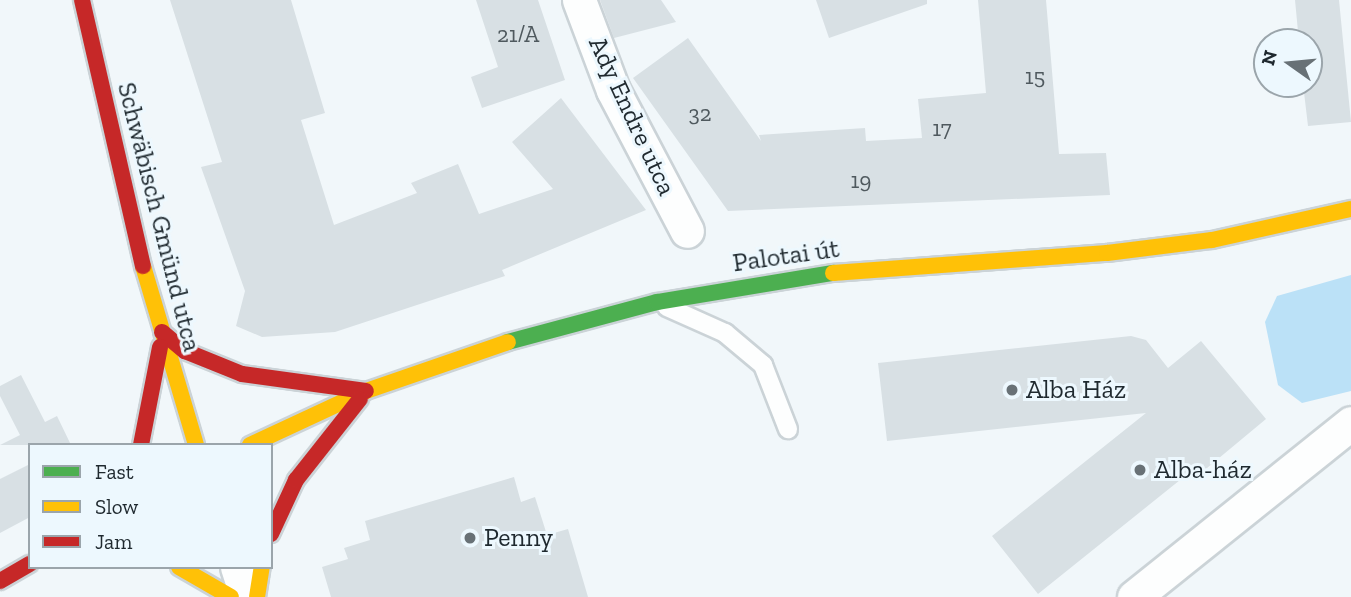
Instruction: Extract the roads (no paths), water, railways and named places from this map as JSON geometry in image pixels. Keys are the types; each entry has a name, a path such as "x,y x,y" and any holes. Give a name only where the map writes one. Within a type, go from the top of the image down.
{"main road":[{"name":"Schwäbisch Gmünd utca","path":"82,0 162,332 195,443"},
{"name":"Palotai út","path":"254,443 366,391 521,335 657,302 813,275 1213,240 1351,209"},
{"path":"141,443 162,332 185,351 242,374 366,391"},
{"path":"273,530 296,480 366,391"},
{"path":"0,581 28,565"},
{"path":"182,569 231,597"},
{"path":"257,597 262,569"}],"street":[{"name":"Ady Endre utca","path":"579,0 613,90 687,231"},
{"path":"1134,597 1351,423"},
{"path":"238,569 247,597"}],"lane":[{"path":"657,302 725,333 750,353 771,380 788,429"}],"place":[{"name":"Alba Ház","path":"1012,390"},
{"name":"Alba-ház","path":"1140,470"},
{"name":"Penny","path":"470,538"}]}
